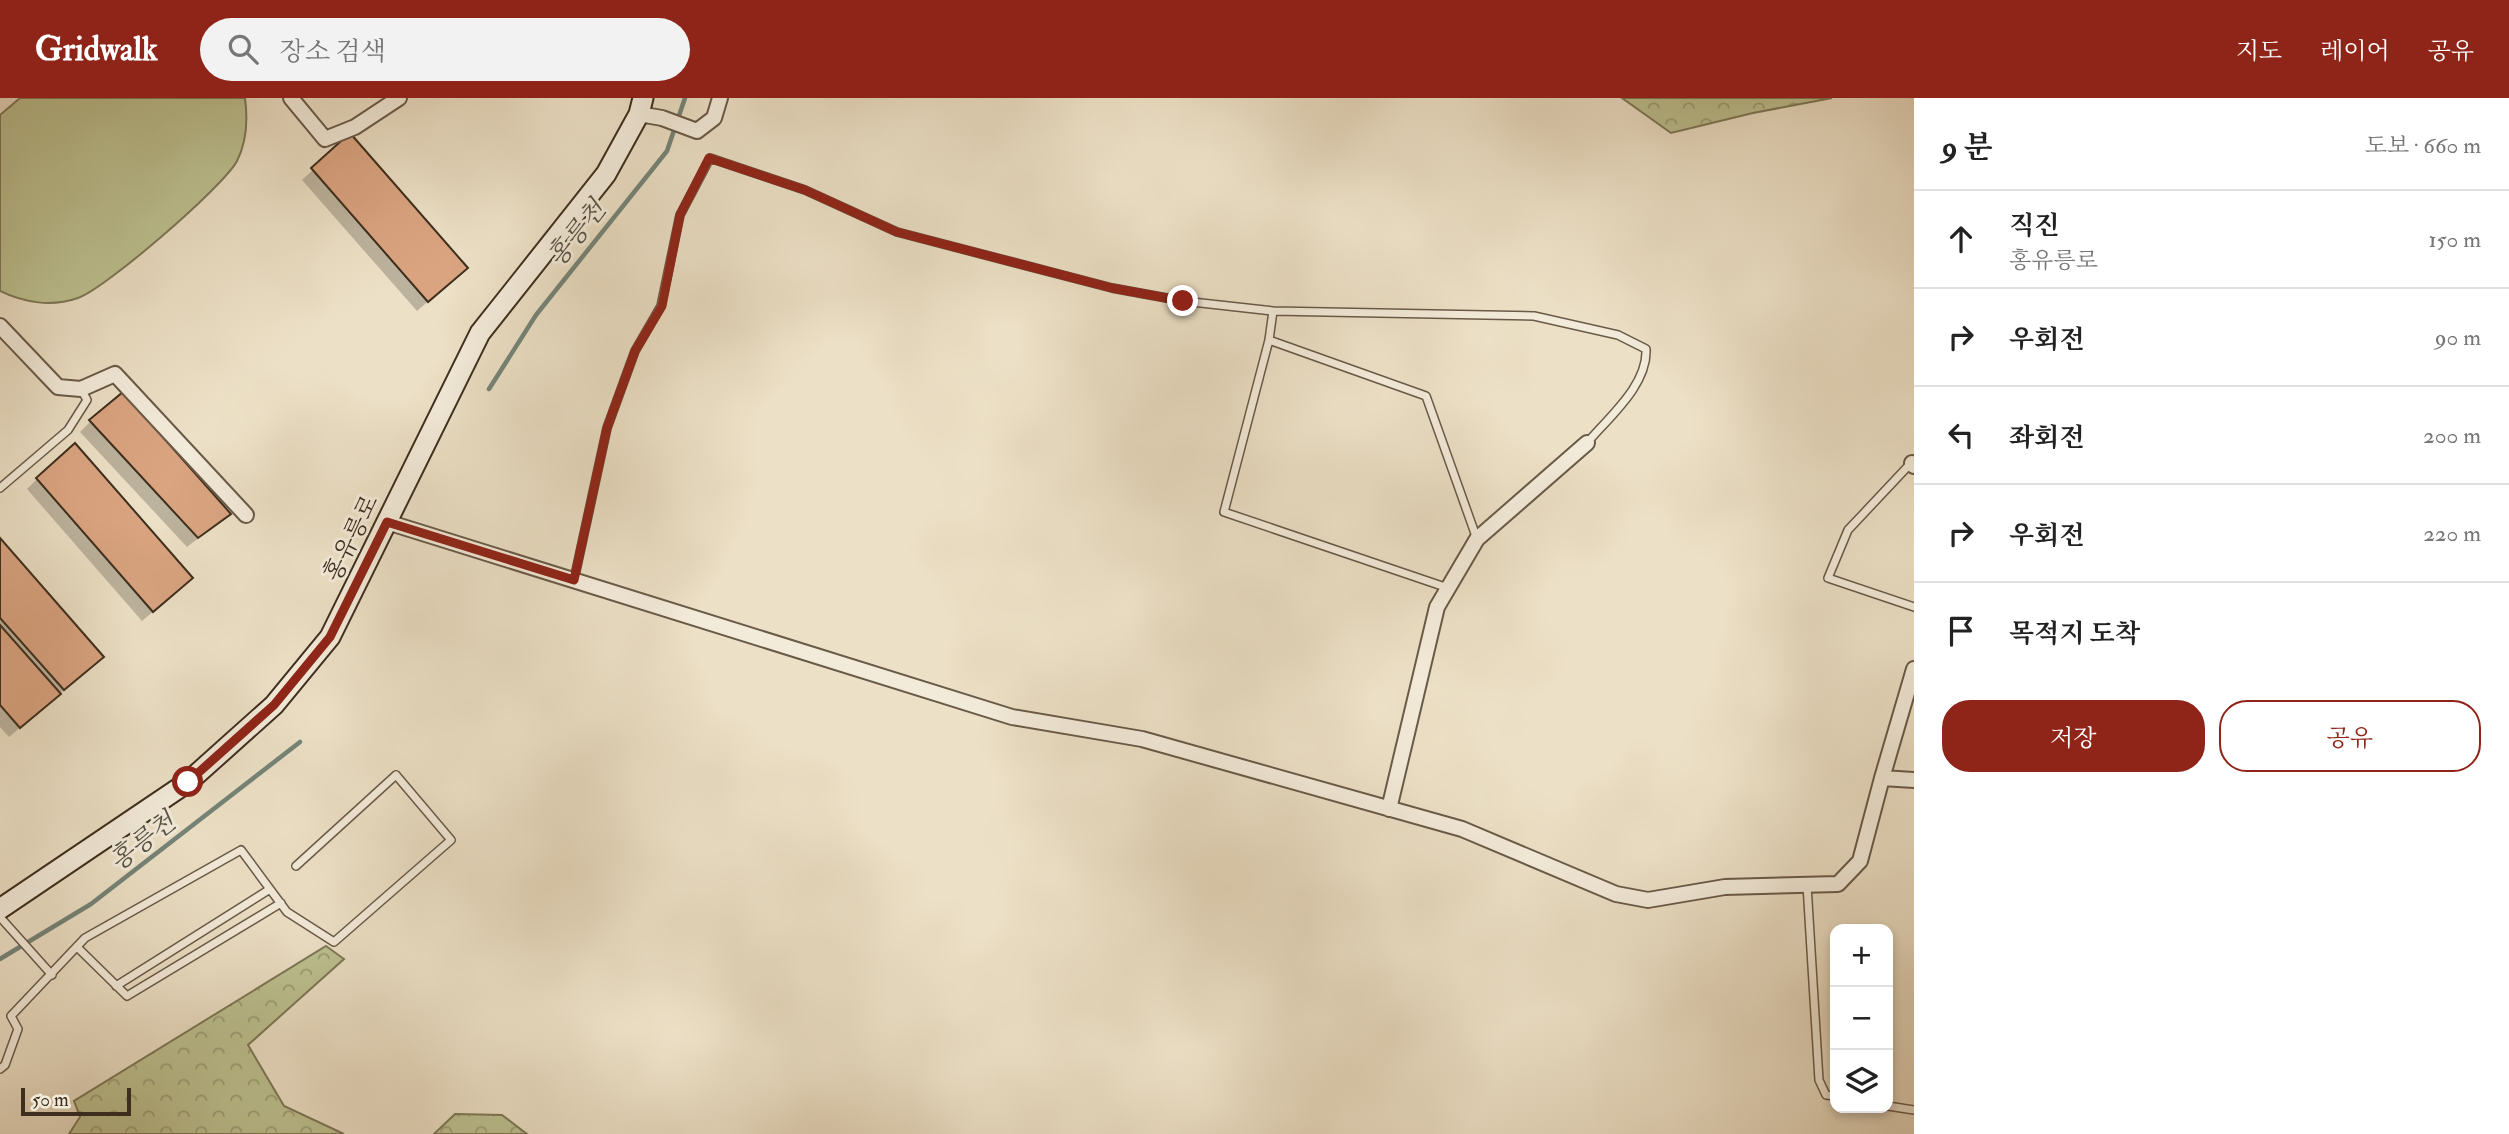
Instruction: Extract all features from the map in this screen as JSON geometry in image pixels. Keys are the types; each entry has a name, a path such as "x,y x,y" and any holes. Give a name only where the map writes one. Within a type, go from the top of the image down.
{"street":[{"path":"291,98 325,139 355,127 399,98"},
{"path":"641,106 681,127 697,131 706,128 714,118 720,98"},
{"name":"홍유릉로","path":"4,916 188,782 274,705 330,637 394,524 480,333 606,174 641,106"},
{"path":"0,326 58,387 80,389 115,374 246,514"},
{"path":"1389,809 1437,607 1477,539 1587,443"},
{"path":"394,524 1012,718 1142,739 1462,829 1616,894 1648,900 1725,887 1838,884 1860,861 1914,668"},
{"path":"1882,778 1914,780"}],"lane":[{"path":"574,580 607,428 635,351 662,306 680,215 709,158 805,190 897,232 1112,288 1183,301 1273,311 1534,316 1618,335 1646,349 1646,362 1639,380 1587,443"},
{"path":"1273,311 1269,340 1224,512 1448,588"},
{"path":"1269,340 1426,396 1477,539"},
{"path":"0,488 68,429 87,400 80,389"},
{"path":"1913,463 1848,530 1828,578 1914,607"},
{"path":"0,1069 5,1065 18,1029 11,1016 85,937 242,850 287,912 334,942 450,840 396,775 296,866"},
{"path":"1807,884 1819,1080 1826,1095 1830,1096"},
{"path":"116,986 270,889"},
{"path":"77,947 127,996 281,903"},
{"path":"0,917 4,916 52,975"},
{"path":"1893,1107 1914,1110"}],"green space":[{"path":"20,98 245,98 245,138 237,161 228,174 163,236 112,276 92,291 68,301 28,301 0,291 0,115"},
{"path":"1622,98 1832,98 1753,113 1671,133"},
{"path":"326,946 344,959 248,1045 284,1106 344,1134 69,1134 80,1117 74,1101"},
{"path":"455,1114 502,1115 527,1134 434,1134"}],"building":[{"path":"350,133 468,268 428,302 311,168"},
{"path":"123,392 231,514 198,538 89,420"},
{"path":"75,443 193,578 153,612 36,478"},
{"path":"0,538 104,657 64,690 0,618"},
{"path":"0,625 61,694 20,728 0,705"}],"waterway":[{"name":"홍릉천","path":"489,389 536,315 667,151 685,98"},
{"name":"홍릉천","path":"0,959 91,904 300,742"}],"route":[{"path":"188,782 274,705 330,637 387,522 574,580 607,428 635,351 662,306 680,215 709,158 805,190 897,232 1112,288 1183,301"}]}
